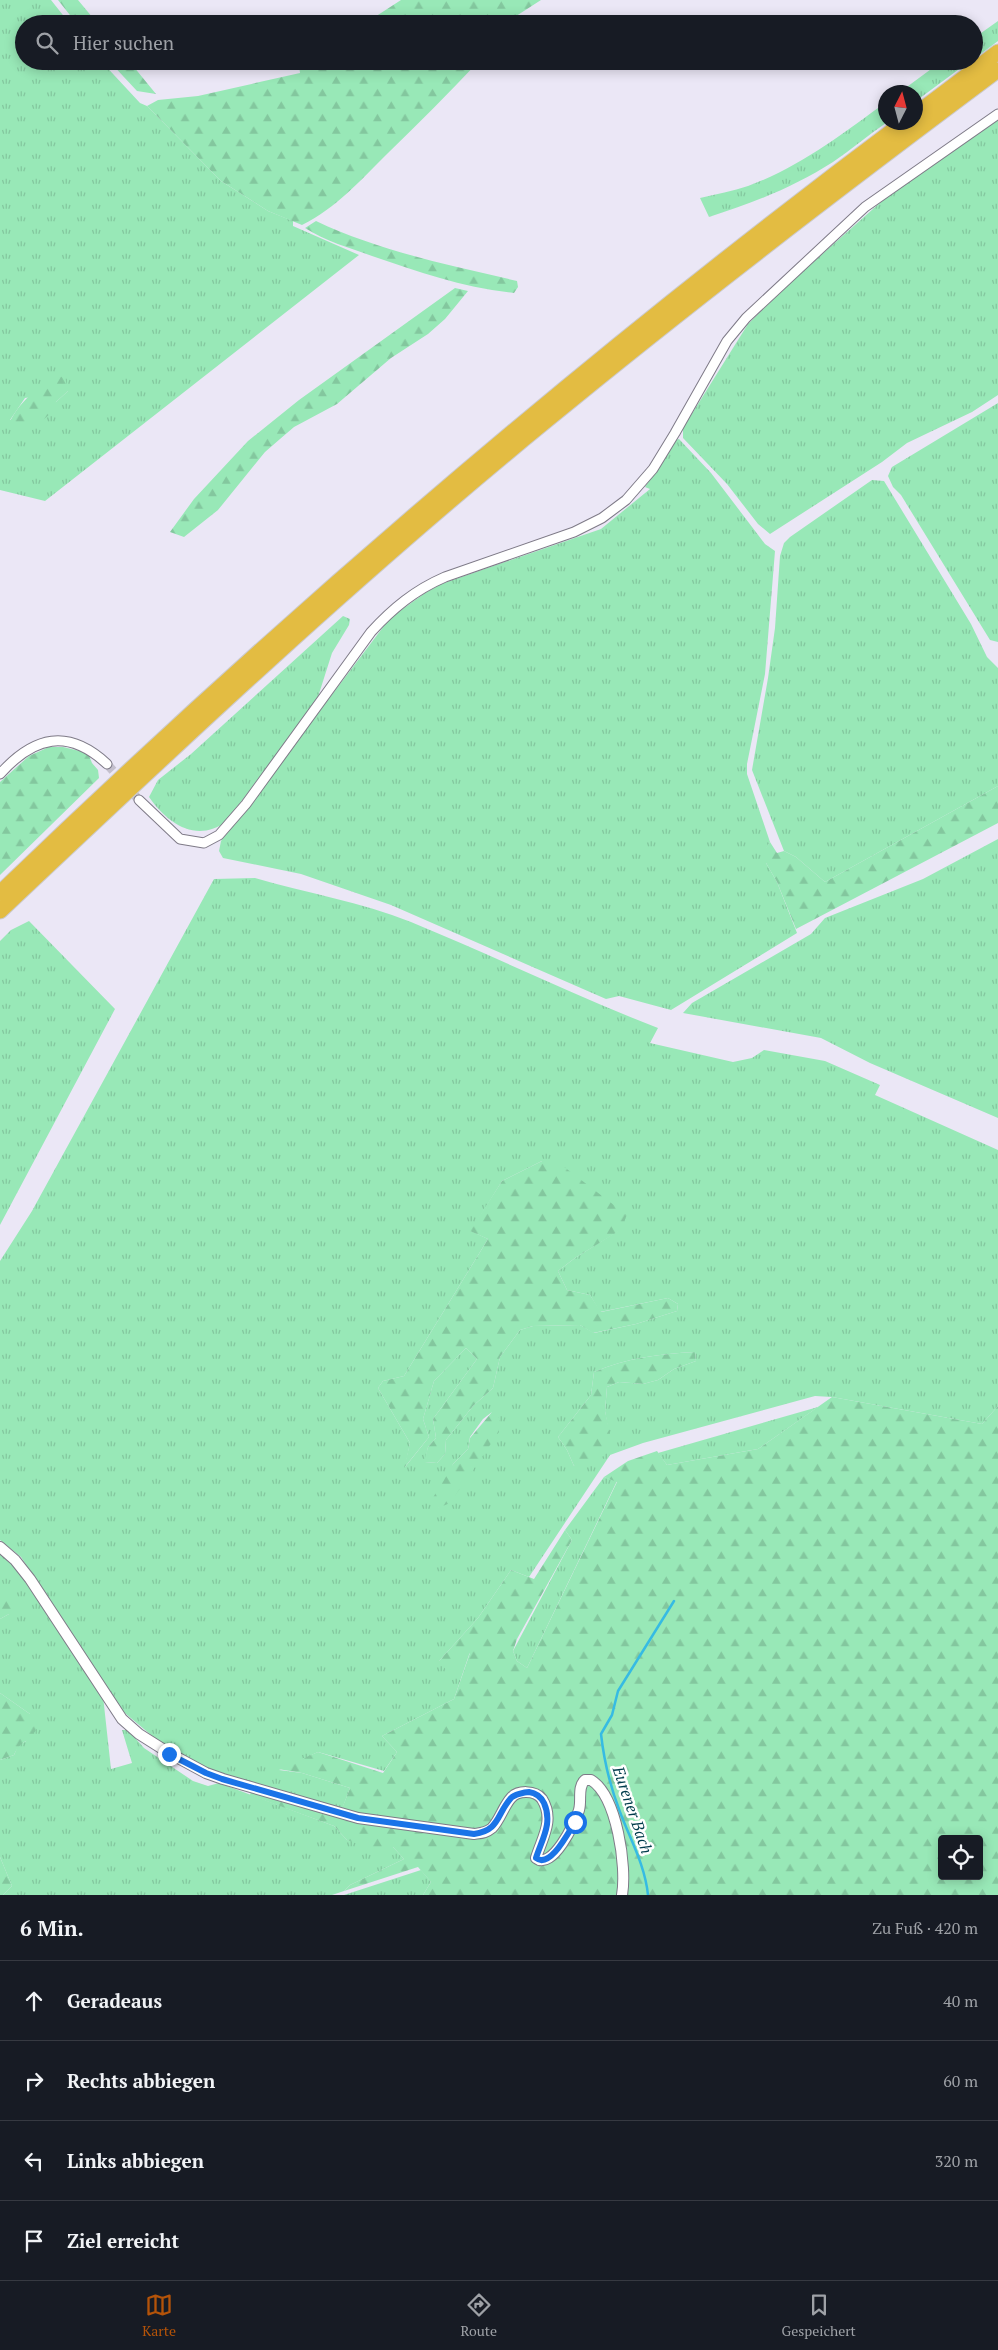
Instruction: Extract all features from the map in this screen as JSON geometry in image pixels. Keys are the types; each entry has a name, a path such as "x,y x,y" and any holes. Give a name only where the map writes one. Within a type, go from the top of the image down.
{"highway":[{"path":"983,63 998,52"},
{"path":"923,109 974,70"},
{"path":"0,911 160,760 288,644 544,421 694,300 998,70"},
{"path":"0,893 124,774 368,554 651,317 894,130"}],"street":[{"path":"139,800 180,839 204,843 219,835 246,804 371,632 395,607 429,584 445,577 574,532 602,518 626,500 653,469 727,341 746,318 865,206 998,114"},
{"path":"0,774 24,750 36,744 48,742 81,744 93,751 107,764"},
{"path":"0,1547 15,1560 30,1579 122,1719 139,1734 169,1754 206,1773 330,1812 358,1818 474,1834 484,1832 493,1826 511,1798 527,1792 534,1793 543,1801 548,1821 536,1858 541,1861 546,1861 563,1842 575,1822 581,1798 581,1784 582,1781 588,1779 596,1783 608,1803 618,1833 624,1868 622,1895"}],"green space":[{"path":"0,0 51,0 63,15 15,15 15,70 109,70 140,103 147,106 221,181 268,211 293,221 293,226 359,255 45,501 0,490","holes":["68,391 56,402 10,420 25,398"]},
{"path":"58,0 78,0 90,15 70,15"},
{"path":"401,0 541,0 518,15 378,15"},
{"path":"998,21 998,41 983,52 983,32"},
{"path":"117,70 136,70 156,94 137,91"},
{"path":"300,70 470,70 347,193 326,211 302,225 268,211 221,181 147,106 158,100 198,96 300,73"},
{"path":"930,70 958,70 923,96 923,85 909,85"},
{"path":"878,108 878,129 833,162 773,194 709,217 700,198 748,186 767,178 803,160"},
{"path":"998,119 998,395 972,412 907,443 882,462 770,534 758,524 727,484 683,438 683,428 748,324 793,280 891,193"},
{"path":"316,221 340,232 389,249 517,281 518,287 514,293 495,291 442,279 407,268 338,244 305,228"},
{"path":"455,288 468,291 445,319 428,334 391,358 337,404 294,427 265,452 218,510 184,537 170,532 194,499 248,441 299,400"},
{"path":"56,376 65,377 68,391 56,402 51,413 46,418 16,434 8,426 16,411 34,391"},
{"path":"998,403 998,642 990,640 901,495 893,487 888,476 892,467"},
{"path":"679,439 711,473 765,544 775,551 765,674 747,764 747,774 770,842 766,849 766,863 777,882 797,933 671,1010 619,996 606,999 391,905 301,874 223,858 219,851 221,841 390,618 441,584 601,529 650,489 645,487 676,440"},
{"path":"872,480 884,481 971,624 987,657 998,668 998,786 825,882 796,857 784,851 752,770 768,678 775,628 780,556 784,543"},
{"path":"343,616 350,619 349,625 332,653 317,700 226,822 204,831 193,830 183,828 165,815 149,797 158,780 191,754"},
{"path":"49,747 63,747 88,753 92,763 98,770 99,778 0,875 0,782 29,756"},
{"path":"998,786 998,823 796,929 777,882 766,863 766,848 770,842 777,853 784,851 796,857 825,882"},
{"path":"998,839 998,1118 870,1063 821,1038 683,1013 692,1003 811,934 825,918 923,879"},
{"path":"255,878 353,903 411,922 658,1028 650,1043 733,1062 752,1058 764,1050 825,1061 880,1085 875,1095 998,1150 998,1406 982,1424 832,1397 815,1396 643,1443 610,1455 529,1577 511,1570 478,1618 439,1661 470,1652 454,1699 382,1736 397,1752 384,1771 318,1752 279,1770 302,1773 350,1788 342,1809 201,1768 163,1745 120,1709 21,1557 0,1540 0,1261 32,1211 214,879","holes":["542,1161 618,1231 558,1271 567,1290 590,1295 600,1312 668,1298 678,1304 677,1311 636,1324 594,1333 580,1325 533,1326 520,1330 500,1357 493,1388 473,1406 446,1440 445,1454 437,1463 425,1462 428,1447 436,1438 433,1419 477,1359 466,1348 434,1381 423,1419 429,1437 405,1467 410,1443 378,1388 383,1381 404,1376 488,1239 471,1231 502,1181","695,1352 696,1361 674,1369 658,1380 643,1384 619,1382 607,1387 605,1411 609,1434 574,1466 567,1450 558,1437 591,1395 594,1372 618,1363 656,1356","492,1412 438,1508 453,1464 468,1449 470,1437 483,1419"]},
{"path":"29,921 115,1009 0,1225 0,941 11,930"},
{"path":"555,1160 627,1215 619,1231 575,1258 558,1271 567,1290 590,1295 601,1312 668,1298 678,1304 677,1311 636,1324 593,1333 580,1325 533,1326 520,1330 500,1357 493,1388 473,1406 446,1440 445,1454 437,1463 424,1462 428,1447 436,1438 433,1419 477,1359 466,1348 434,1381 423,1419 429,1437 404,1468 410,1443 378,1388 383,1381 404,1376 488,1239 470,1231 502,1181 542,1161"},
{"path":"695,1352 696,1361 674,1369 658,1380 643,1384 619,1382 607,1387 605,1411 612,1443 604,1456 574,1466 567,1450 558,1437 591,1395 594,1372 618,1363 643,1358"},
{"path":"832,1397 982,1424 998,1406 998,1895 423,1895 431,1882 418,1867 344,1891 350,1885 404,1859 393,1847 377,1851 347,1840 334,1826 250,1795 251,1791 339,1816 350,1788 302,1773 278,1769 318,1752 383,1773 397,1752 382,1736 454,1699 470,1653 447,1671 439,1661 478,1618 511,1570 534,1579 565,1530 572,1540 517,1639 513,1651 517,1661 527,1668 617,1482 604,1477 628,1461 657,1451 667,1465 758,1449"},
{"path":"818,1407 758,1449 667,1465 658,1453"},
{"path":"492,1412 499,1418 499,1432 450,1503 438,1508 431,1501 453,1464 468,1449 470,1438"},
{"path":"604,1477 617,1481 527,1668 517,1661 513,1651 572,1540 565,1530"},
{"path":"0,1552 14,1563 103,1696 111,1769 132,1763 122,1730 128,1730 144,1748 193,1781 208,1786 219,1783 334,1826 347,1840 393,1847 404,1859 350,1885 344,1891 332,1895 3,1895 12,1886 0,1857 0,1760 14,1755 18,1746 26,1741 30,1714 0,1693 0,1619 9,1614 0,1596"},
{"path":"12,1589 15,1604 9,1614 0,1619 0,1596"},
{"path":"0,1693 30,1714 37,1728 31,1737 19,1746 14,1755 0,1760"},
{"path":"0,1857 12,1886 3,1895 0,1895"},
{"path":"421,1870 431,1882 423,1895 344,1895"}],"waterway":[{"name":"Eurener Bach","path":"648,1895 644,1873 610,1783 601,1734 612,1715 618,1691 674,1601"}],"tunnel":[{"path":"107,764 139,800"}],"route":[{"path":"169,1754 222,1779 276,1794 323,1810 382,1822 474,1834 488,1831 511,1798 527,1792 534,1793 543,1801 548,1821 544,1839 536,1858 541,1861 546,1861 563,1842 575,1822"}]}
